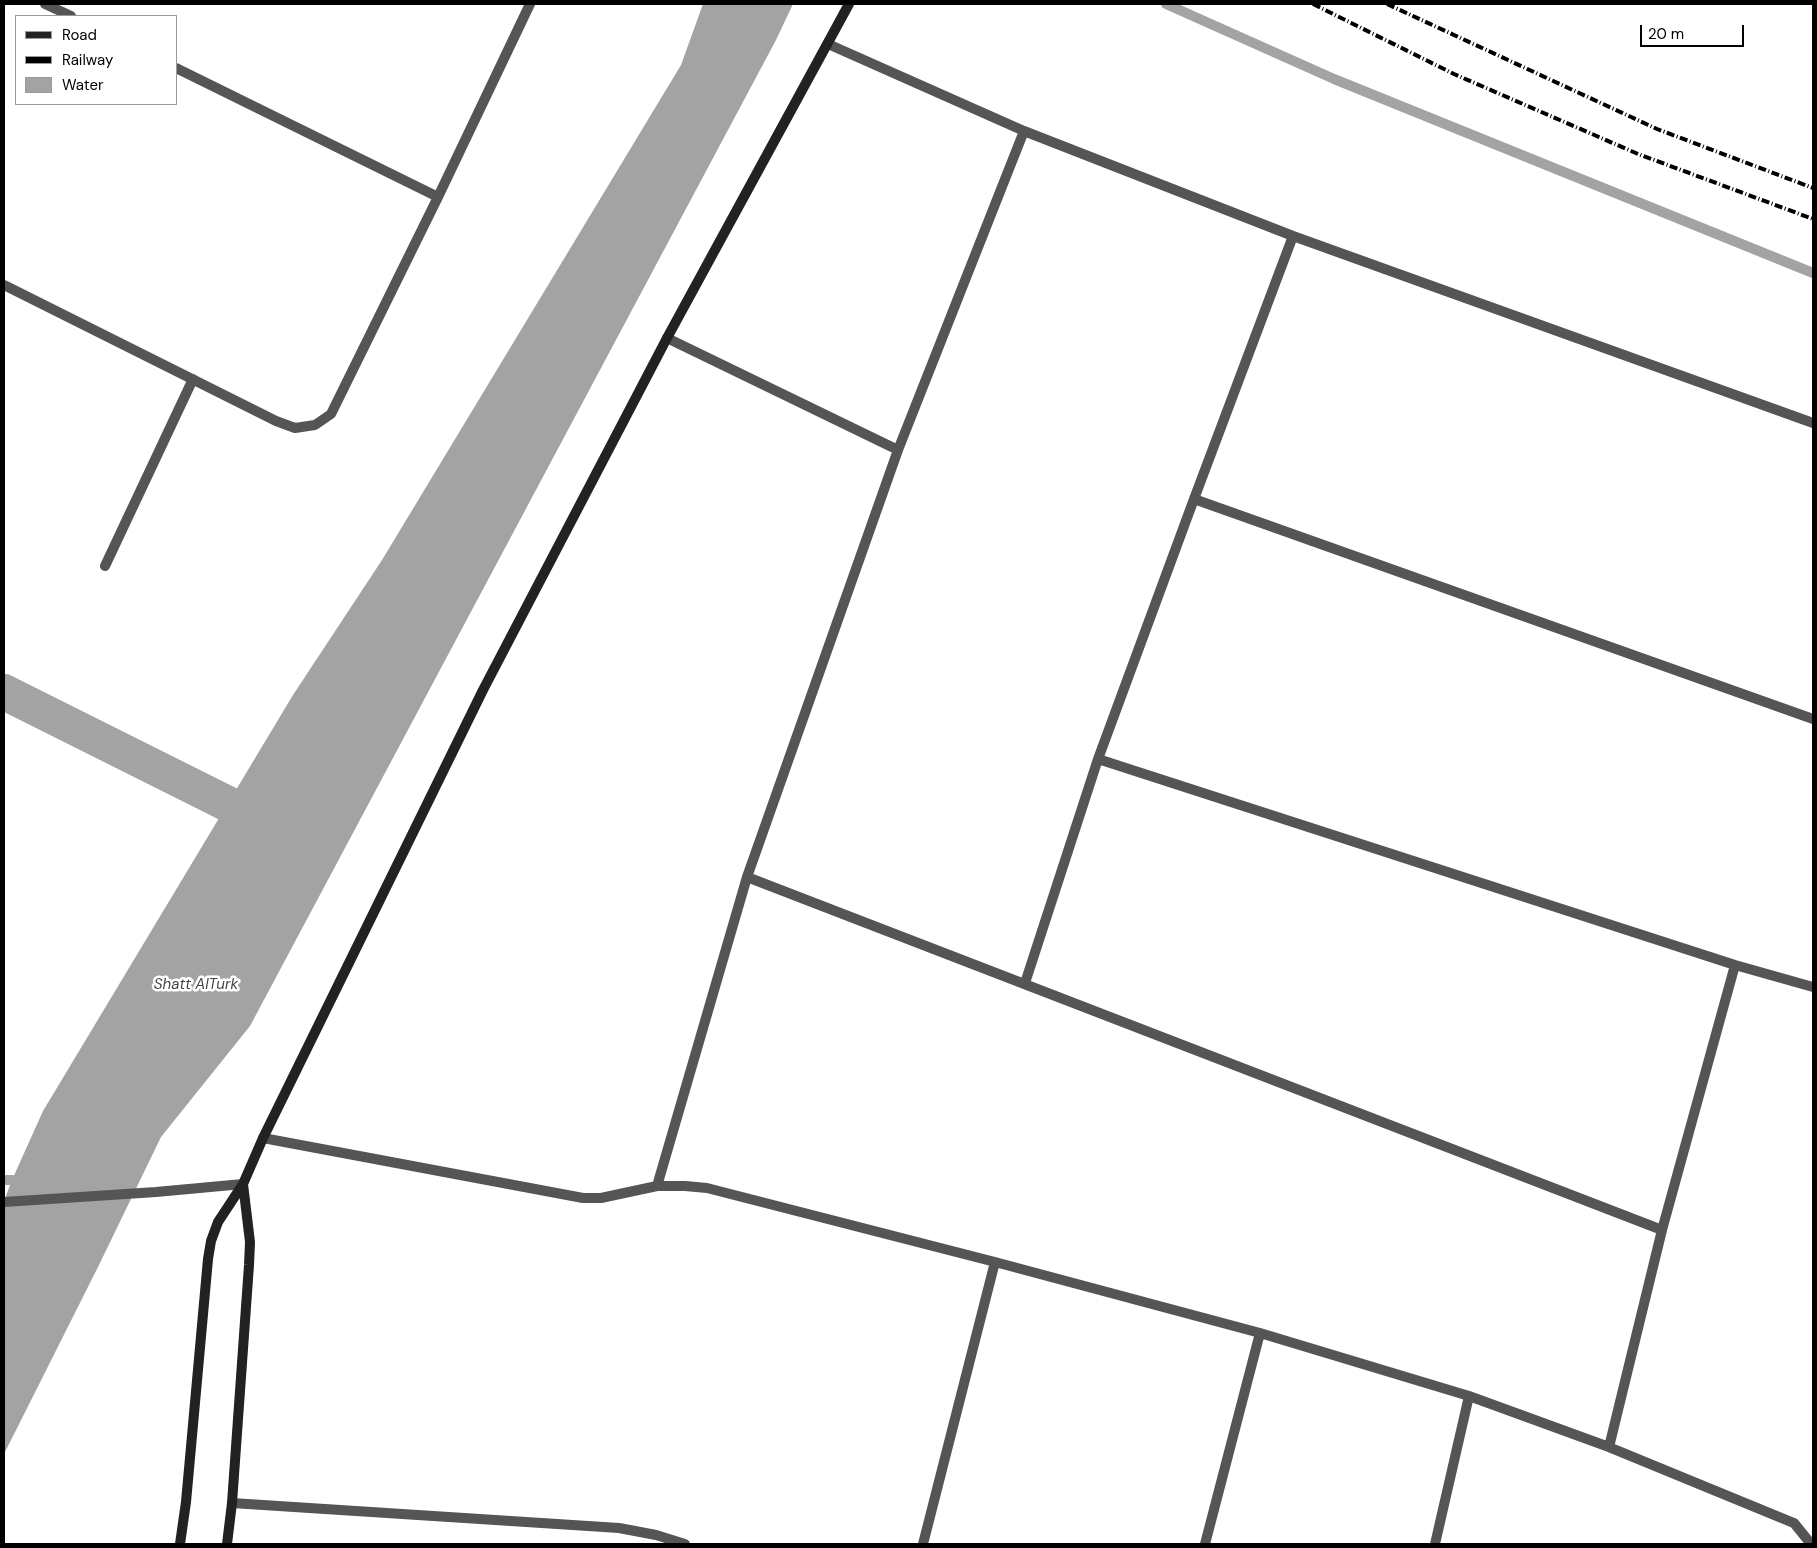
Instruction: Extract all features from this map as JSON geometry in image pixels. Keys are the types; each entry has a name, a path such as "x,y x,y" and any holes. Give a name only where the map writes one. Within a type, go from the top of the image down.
{"street":[{"path":"45,4 69,15"},
{"path":"4,285 276,420 295,428 314,425 331,414 438,197 530,4"},
{"path":"180,1544 186,1502 211,1241 218,1222 243,1184 263,1138 483,690 667,338 849,4"},
{"path":"828,44 1024,131 1293,236 1813,423"},
{"path":"178,69 438,197"},
{"path":"657,1186 748,877 898,450 1024,131"},
{"path":"1026,983 1098,759 1293,236"},
{"path":"667,338 898,450"},
{"path":"105,566 193,380"},
{"path":"1194,499 1813,719"},
{"path":"1098,759 1735,965 1813,987"},
{"path":"748,877 1662,1230"},
{"path":"1609,1447 1662,1230 1735,965"},
{"path":"263,1138 583,1198 601,1198 657,1186 707,1188 995,1262 1260,1333 1469,1396 1609,1447 1794,1523 1812,1543"},
{"path":"4,1202 243,1184"},
{"path":"227,1544 232,1503 249,1265 250,1242 243,1184"},
{"path":"924,1544 995,1262"},
{"path":"1205,1544 1260,1333"},
{"path":"1435,1544 1469,1396"},
{"path":"232,1503 619,1528 656,1535 685,1544"}],"water":[{"name":"Shatt AlTurk","path":"703,4 793,4 776,40 250,1026 161,1137 4,1454 4,1201 43,1111 293,695 382,560 681,65"}],"waterway":[{"path":"1166,4 1334,79 1813,273"},
{"path":"4,692 228,804"},
{"path":"4,1180 12,1180"}],"railway":[{"path":"1313,4 1454,74 1638,154 1813,219"},
{"path":"1387,4 1657,129 1813,188"}]}
